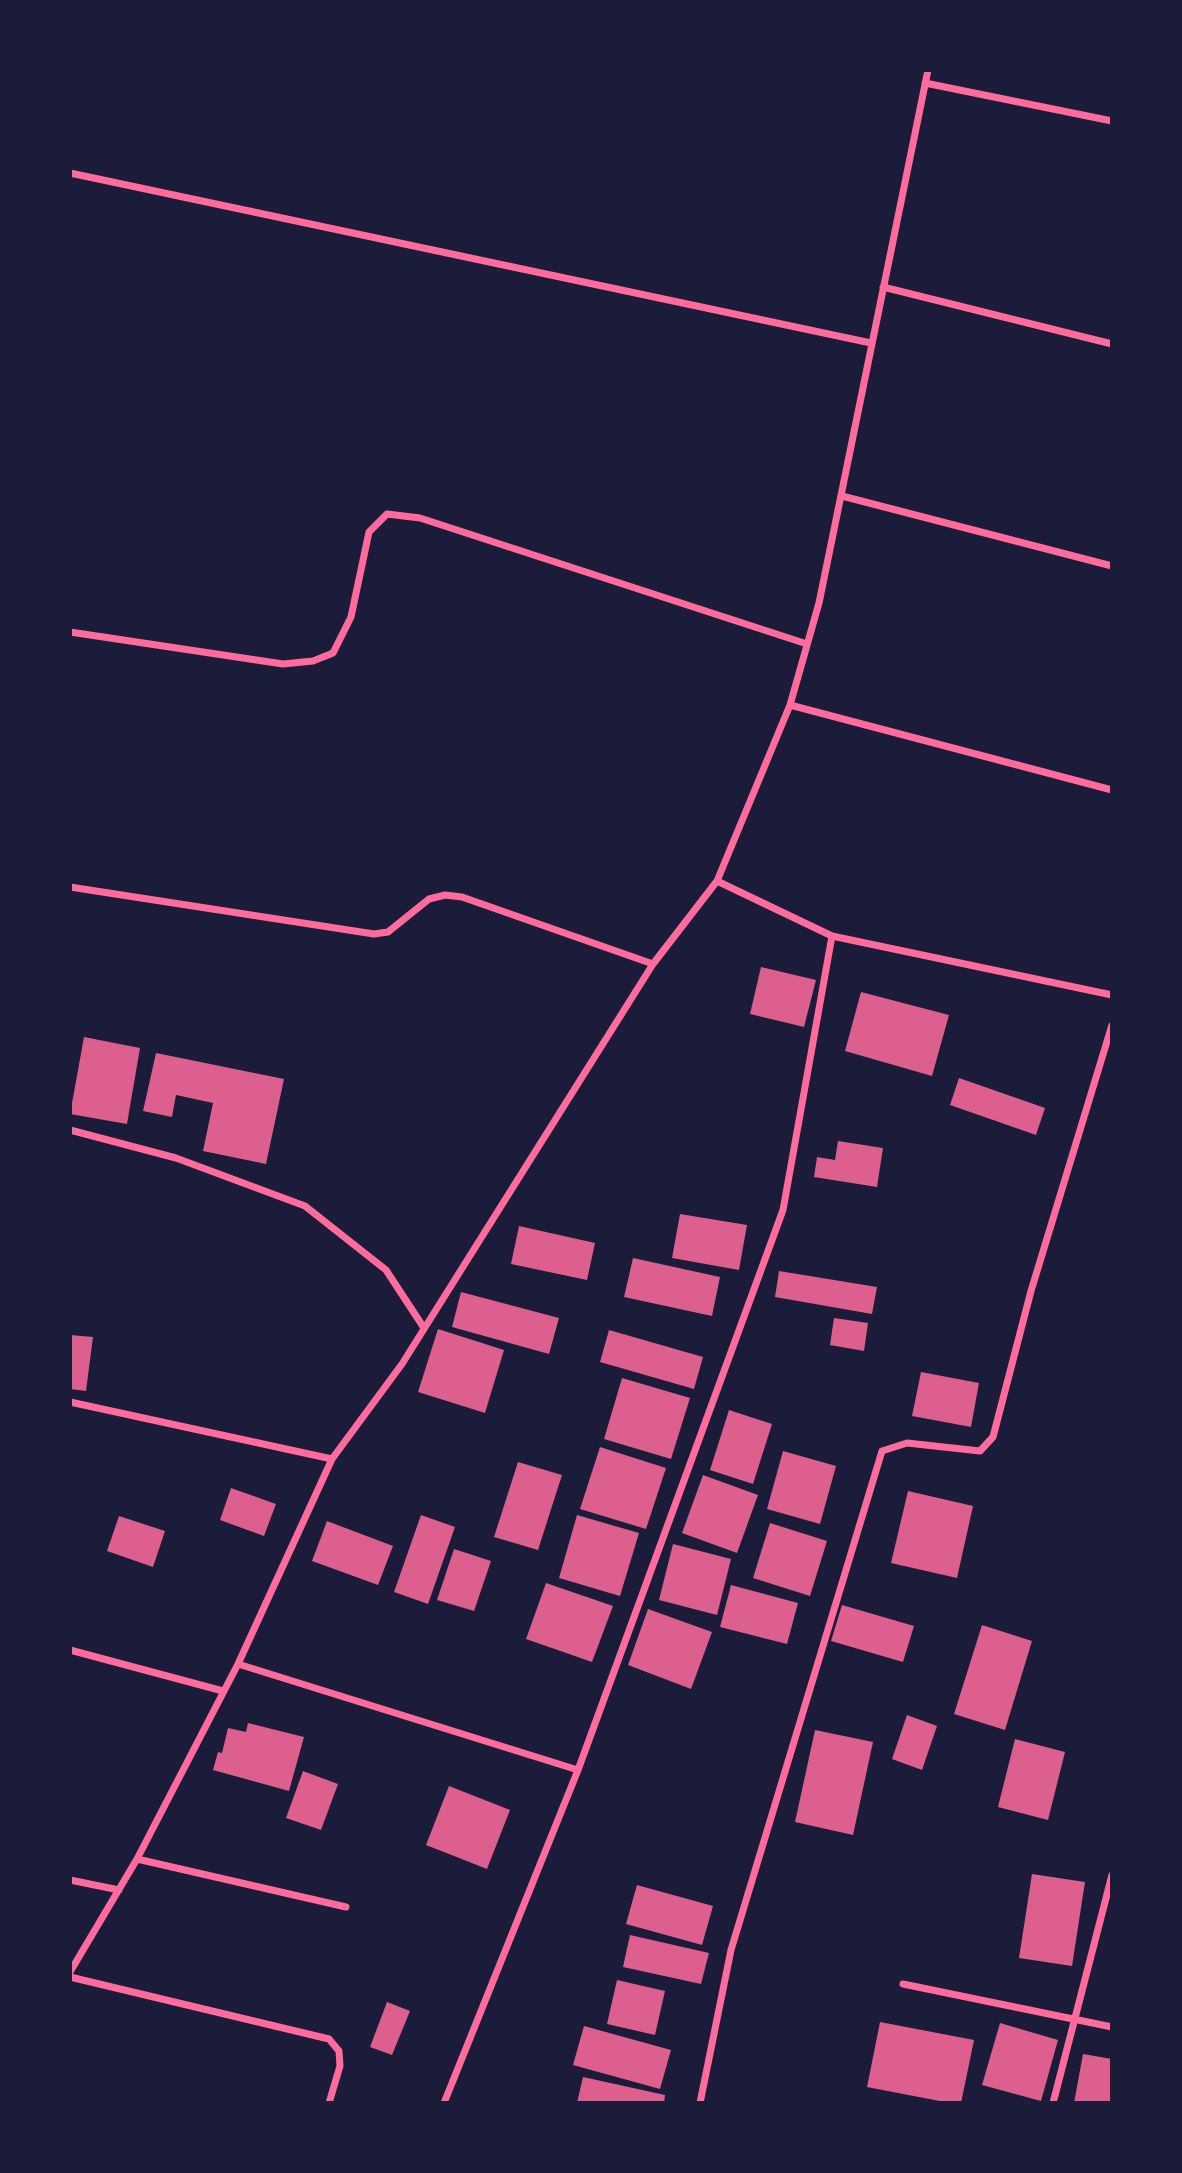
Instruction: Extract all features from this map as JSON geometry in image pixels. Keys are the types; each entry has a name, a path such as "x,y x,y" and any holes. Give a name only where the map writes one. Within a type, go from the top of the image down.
{"street":[{"path":"329,2103 340,2066 339,2051 329,2039 70,1974 137,1859 238,1664 332,1459 402,1364 653,964 717,881 790,705 819,603 928,70"},
{"path":"925,83 1112,121"},
{"path":"70,173 872,343"},
{"path":"883,287 1112,344"},
{"path":"842,496 1112,566"},
{"path":"70,632 284,664 313,661 333,653 351,617 369,532 387,514 420,518 807,644"},
{"path":"790,705 1112,790"},
{"path":"717,881 832,936 1112,995"},
{"path":"70,887 374,934 388,932 429,899 444,895 462,897 653,964"},
{"path":"444,2103 578,1770 783,1210 832,936"},
{"path":"700,2103 731,1951 882,1451 907,1443 980,1451 993,1437 1031,1291 1112,1025"},
{"path":"70,1130 176,1158 305,1206 386,1270 424,1328"},
{"path":"70,1402 332,1459"},
{"path":"70,1650 223,1691"},
{"path":"238,1664 578,1770"},
{"path":"137,1859 346,1907"},
{"path":"1053,2103 1112,1875"},
{"path":"70,1880 119,1890"},
{"path":"903,1984 1112,2027"}],"building":[{"path":"761,967 816,980 804,1027 750,1014"},
{"path":"861,992 949,1015 932,1076 845,1051"},
{"path":"84,1037 140,1048 127,1124 70,1114"},
{"path":"156,1053 284,1079 266,1164 203,1151 213,1103 176,1095 172,1117 143,1111"},
{"path":"959,1078 1045,1108 1036,1135 950,1105"},
{"path":"838,1141 883,1148 877,1187 814,1177 817,1157 835,1160"},
{"path":"680,1214 747,1225 739,1270 672,1258"},
{"path":"519,1226 595,1243 587,1280 511,1264"},
{"path":"633,1258 720,1277 712,1316 624,1297"},
{"path":"779,1271 877,1287 872,1314 775,1297"},
{"path":"461,1292 559,1318 549,1354 452,1327"},
{"path":"834,1318 868,1323 864,1351 830,1345"},
{"path":"438,1329 504,1350 485,1413 418,1392"},
{"path":"609,1330 703,1357 694,1389 600,1362"},
{"path":"70,1335 93,1337 86,1391 70,1389"},
{"path":"921,1372 979,1383 971,1427 912,1416"},
{"path":"622,1378 690,1398 671,1459 604,1439"},
{"path":"729,1410 772,1424 753,1484 710,1470"},
{"path":"600,1447 666,1468 646,1529 580,1509"},
{"path":"783,1451 836,1466 820,1524 767,1509"},
{"path":"518,1462 562,1475 538,1550 494,1537"},
{"path":"703,1475 758,1495 737,1553 682,1533"},
{"path":"231,1488 276,1504 264,1536 220,1520"},
{"path":"908,1491 973,1506 957,1578 891,1563"},
{"path":"421,1515 455,1527 428,1604 394,1592"},
{"path":"577,1515 639,1533 620,1596 559,1578"},
{"path":"119,1516 165,1531 153,1567 107,1551"},
{"path":"327,1521 393,1546 378,1585 312,1561"},
{"path":"770,1523 827,1541 810,1596 753,1578"},
{"path":"673,1544 731,1559 717,1615 659,1600"},
{"path":"454,1549 491,1561 474,1611 437,1600"},
{"path":"546,1583 613,1606 592,1662 526,1639"},
{"path":"731,1585 798,1603 787,1644 720,1627"},
{"path":"842,1605 914,1626 903,1662 831,1641"},
{"path":"648,1609 712,1632 691,1689 628,1665"},
{"path":"982,1625 1032,1641 1005,1730 954,1714"},
{"path":"907,1715 937,1726 922,1770 892,1759"},
{"path":"248,1723 304,1737 289,1791 213,1770 218,1752 222,1753 228,1728 246,1732"},
{"path":"815,1730 873,1742 853,1835 795,1822"},
{"path":"1015,1739 1065,1752 1048,1820 998,1807"},
{"path":"303,1771 338,1784 321,1830 286,1818"},
{"path":"449,1786 510,1810 487,1869 426,1845"},
{"path":"1032,1874 1085,1882 1072,1966 1019,1958"},
{"path":"637,1885 713,1906 702,1945 626,1924"},
{"path":"630,1935 709,1953 701,1984 623,1967"},
{"path":"617,1980 665,1991 655,2035 607,2024"},
{"path":"387,2002 410,2011 392,2055 370,2047"},
{"path":"880,2022 974,2040 961,2103 867,2087"},
{"path":"1000,2023 1058,2040 1041,2101 982,2085"},
{"path":"584,2026 671,2050 660,2089 573,2065"},
{"path":"1083,2054 1112,2059 1112,2103 1074,2103"},
{"path":"583,2077 665,2095 664,2103 577,2103"}]}
